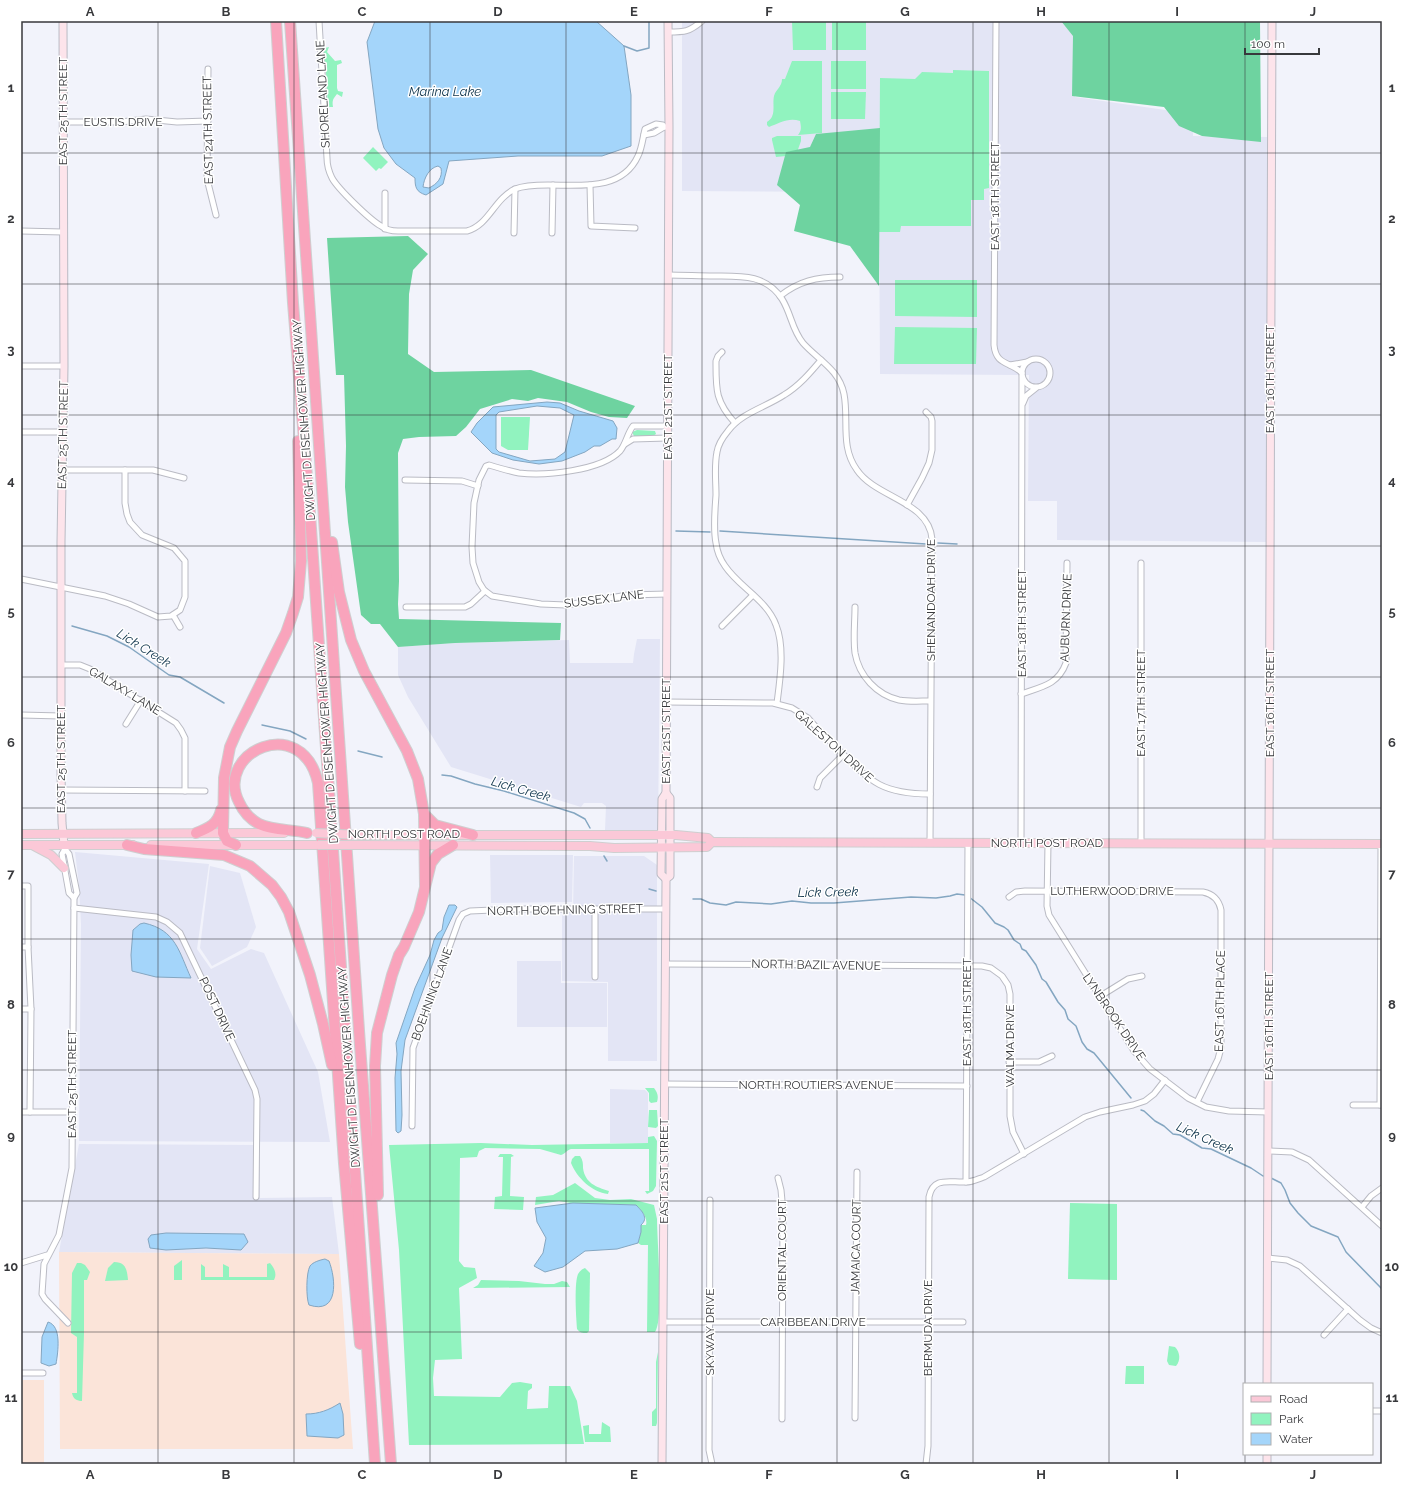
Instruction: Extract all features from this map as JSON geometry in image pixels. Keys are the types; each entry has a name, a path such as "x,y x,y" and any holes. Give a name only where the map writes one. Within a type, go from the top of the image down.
{"highway":[{"name":"DWIGHT D EISENHOWER HIGHWAY","path":"276,21 293,303 310,514 375,1463"},
{"name":"DWIGHT D EISENHOWER HIGHWAY","path":"290,21 360,1045 385,1362 391,1464"},
{"path":"236,845 227,841 224,833 225,772 232,743 287,629 295,608 300,583 301,561 293,303"},
{"path":"313,351 335,567 344,614 360,663 411,760 420,786 424,814 425,886"},
{"path":"312,833 275,828 260,824 252,819 242,808 235,793 235,778 242,762 258,748 271,744 281,744 300,751 308,758 318,782 344,1163 357,1322 375,1463"},
{"path":"196,833 215,823 219,817 224,798"},
{"path":"424,814 435,824 473,835"},
{"path":"127,845 144,849 201,853 229,857 241,861 257,871 277,891 285,904 292,921 324,1024 332,1069 344,1163"},
{"path":"385,1362 384,1286 377,1155 376,1045 384,1003 392,975 399,955 416,921 433,859 453,845"}],"main road":[{"name":"NORTH POST ROAD","path":"21,834 312,833 424,835 612,835 708,838 712,842 1382,844"},
{"path":"612,835 614,848"},
{"name":"NORTH POST ROAD","path":"21,845 65,847 127,845 453,845 590,846 614,848 707,847 712,842"},
{"path":"33,845 51,856 64,868"}],"street":[{"name":"EAST 25TH STREET","path":"63,21 64,366 61,587 61,790 62,834 65,847 70,854 77,893 74,898 71,1173 59,1235 47,1255 44,1264 43,1296 68,1323"},
{"name":"SHORELAND LANE","path":"319,21 328,166 333,179 340,188 376,223 385,229"},
{"name":"EAST 21ST STREET","path":"662,1464 666,879 661,874 666,847 662,799 666,793 668,275 666,127 668,21"},
{"path":"668,32 687,32 702,21"},
{"name":"EAST 18TH STREET","path":"996,21 994,345 997,357 1022,374 1023,403 1021,843"},
{"name":"EAST 16TH STREET","path":"1267,1383 1272,21"},
{"name":"EAST 24TH STREET","path":"208,69 207,179 216,215"},
{"name":"EUSTIS DRIVE","path":"63,122 115,122 146,119 177,122 208,121"},
{"path":"385,193 385,229 398,231 472,230 482,223 500,201 515,189 530,186 590,185 610,182 626,173 633,165 638,156 645,129 653,124 660,124 666,127"},
{"path":"644,135 654,133 666,127"},
{"path":"552,233 553,185"},
{"path":"590,185 591,226 635,228"},
{"path":"514,233 515,189"},
{"path":"21,231 63,232"},
{"name":"SHENANDOAH DRIVE","path":"668,275 748,277 765,283 780,296 786,305 798,336 804,344 835,373 843,391 846,445 854,467 869,483 907,505 922,516 927,524 931,535 930,843"},
{"path":"780,296 794,285 803,281 840,277"},
{"path":"722,352 716,361 717,394 723,409 735,423"},
{"path":"1009,365 1036,359 1046,364 1050,371 1049,379 1046,383 1043,386 1036,388 1026,396 1023,403"},
{"path":"777,704 780,673 780,636 772,617 724,565 718,554 715,539 717,453 723,437 735,423 790,391 811,373 822,360"},
{"path":"1028,362 1023,367 1022,374 1026,384 1036,388"},
{"path":"21,366 64,366"},
{"path":"907,505 924,474 931,454 932,421 931,417 926,412"},
{"path":"406,607 465,607 471,604 485,591 479,582 473,561 473,514 482,471 487,465 513,472 527,473 557,473 573,470 591,466 609,459 619,452 625,444 629,431 633,426 668,426"},
{"path":"21,432 63,432"},
{"path":"625,444 633,439 667,438"},
{"path":"62,470 157,471 184,478"},
{"path":"21,579 105,596 129,604 153,616 166,617 173,615 182,608 185,599 185,562 174,548 142,535 130,522 125,506 125,470"},
{"path":"405,480 462,481 478,486"},
{"name":"AUBURN DRIVE","path":"1021,694 1054,681 1061,674 1066,663 1067,563"},
{"name":"EAST 17TH STREET","path":"1141,563 1141,844"},
{"name":"SUSSEX LANE","path":"485,591 495,598 559,605 576,604 628,595 667,594"},
{"path":"722,626 753,595"},
{"path":"855,607 856,655 860,668 867,679 879,691 891,698 904,701 930,701"},
{"path":"173,615 180,627"},
{"name":"GALAXY LANE","path":"62,665 78,665 88,668 173,720 182,731 185,741 185,791"},
{"path":"126,724 141,700"},
{"name":"GALESTON DRIVE","path":"666,702 777,704 792,708 803,714 864,776 884,787 909,794 930,794"},
{"path":"21,715 61,716"},
{"path":"817,786 820,778 843,755"},
{"path":"61,790 206,791"},
{"name":"EAST 18TH STREET","path":"966,1182 968,843"},
{"name":"LYNBROOK DRIVE","path":"1048,843 1047,908 1051,920 1099,997 1141,1059 1150,1069 1165,1080 1197,1102 1208,1107 1224,1111 1268,1112"},
{"path":"1353,1105 1381,1105 1382,844"},
{"name":"EAST 25TH STREET","path":"65,847 62,854 64,868 69,893 74,898"},
{"path":"21,886 28,886 28,947 31,1009 30,1112"},
{"name":"LUTHERWOOD DRIVE","path":"1009,897 1022,891 1047,891 1203,892 1215,897"},
{"name":"EAST 16TH PLACE","path":"1197,1102 1218,1059 1221,1048 1221,910 1220,904 1215,897"},
{"name":"POST DRIVE","path":"74,908 156,917 167,922 180,933 255,1090 257,1099 256,1197"},
{"name":"NORTH BOEHNING STREET","path":"465,913 516,909 666,909"},
{"path":"595,909 595,977"},
{"name":"BOEHNING LANE","path":"412,1126 413,1048 459,920 465,913"},
{"path":"21,947 28,947"},
{"name":"NORTH BAZIL AVENUE","path":"666,964 967,966"},
{"name":"WALMA DRIVE","path":"967,966 982,966 991,968 999,973 1006,982 1010,994 1009,1062 1011,1123 1015,1136 1024,1154"},
{"path":"1099,997 1128,979 1142,976"},
{"path":"21,1008 31,1009"},
{"path":"1009,1062 1037,1062 1046,1060 1052,1056"},
{"path":"966,1182 984,1177 1085,1117 1100,1112 1133,1106 1145,1101 1154,1094 1165,1080"},
{"name":"NORTH ROUTIERS AVENUE","path":"665,1084 967,1086"},
{"path":"21,1112 72,1112"},
{"path":"1268,1151 1287,1152 1300,1155 1309,1160 1382,1226"},
{"name":"JAMAICA COURT","path":"855,1418 857,1172"},
{"name":"ORIENTAL COURT","path":"778,1178 784,1212 782,1419"},
{"name":"BERMUDA DRIVE","path":"926,1464 930,1192 941,1182 966,1182"},
{"path":"1362,1207 1371,1196 1382,1188"},
{"name":"SKYWAY DRIVE","path":"710,1200 709,1450 712,1464"},
{"path":"21,1263 47,1255"},
{"path":"1268,1258 1285,1259 1300,1266 1367,1325 1382,1333"},
{"path":"1324,1335 1348,1309"},
{"name":"CARIBBEAN DRIVE","path":"663,1322 963,1322"},
{"path":"21,1373 43,1373"}],"shaded area":[{"path":"682,21 1061,21 1075,38 1075,97 1193,114 1193,136 1268,137 1267,542 1057,540 1057,501 1028,501 1029,375 880,374 879,192 682,191"},
{"path":"637,639 660,639 658,832 616,833 605,830 606,806 602,803 584,803 581,807 451,767 408,697 398,675 398,647 455,643 569,640 570,663 633,663"},
{"path":"75,852 209,864 197,949 211,969 251,949 264,953 318,1072 330,1142 79,1141 81,924 79,885"},
{"path":"490,855 573,855 572,902 491,903"},
{"path":"574,856 644,856 657,865 657,1061 608,1061 608,982 562,981 562,913 573,913"},
{"path":"210,866 240,873 256,927 247,947 212,966 200,948"},
{"path":"517,961 561,961 561,983 607,983 607,1027 517,1027"},
{"path":"610,1089 645,1090 648,1093 648,1143 610,1143"},
{"path":"79,1144 260,1145 260,1198 332,1197 339,1254 59,1252"},
{"path":"59,1252 339,1254 353,1449 60,1449"},
{"path":"21,1380 44,1380 44,1464 21,1464"}],"green space":[{"path":"792,21 826,21 826,50 793,50"},
{"path":"832,21 866,21 866,50 832,50"},
{"path":"1061,21 1260,21 1261,142 1202,136 1179,126 1164,107 1072,96 1073,36"},
{"path":"329,47 327,52 335,61 341,60 342,63 337,65 337,88 338,91 343,92 342,97 337,94 333,100 333,107 328,107 323,53 325,48"},
{"path":"792,61 822,61 822,133 798,135 801,130 801,125 800,121 796,120 784,121 769,127 767,125 767,122 772,117 774,110 774,96 781,84 782,79 785,79"},
{"path":"831,61 866,61 866,89 831,89"},
{"path":"953,70 989,71 989,188 984,189 984,200 971,200 971,226 901,226 900,232 879,232 880,78 915,79 922,72 953,73"},
{"path":"831,92 866,92 865,119 831,119"},
{"path":"880,128 879,286 850,246 794,231 800,205 777,185 786,152 810,147 816,134"},
{"path":"777,136 801,136 801,141 796,155 776,157 772,138"},
{"path":"373,147 388,162 381,169 379,168 376,171 363,158"},
{"path":"408,236 428,254 413,270 409,294 408,354 434,372 531,370 635,406 627,418 609,417 591,412 567,402 538,398 528,401 512,399 480,409 466,427 456,436 403,439 398,453 399,619 561,623 560,640 455,643 398,647 380,624 371,624 361,615 348,522 345,487 346,446 344,375 336,375 327,238"},
{"path":"895,280 977,280 977,317 895,316"},
{"path":"895,327 977,328 976,364 894,364"},
{"path":"501,417 530,417 528,450 508,450 501,446"},
{"path":"637,430 655,431 656,434 653,436 634,436 632,432"},
{"path":"645,1088 654,1088 658,1098 657,1102 651,1103 649,1101 649,1093"},
{"path":"649,1110 657,1110 658,1126 656,1128 648,1127"},
{"path":"654,1136 657,1141 656,1186 653,1191 647,1194 645,1191 649,1191 649,1149 571,1149 561,1155 540,1149 485,1148 479,1151 477,1157 460,1158 459,1261 464,1267 475,1268 477,1278 459,1288 462,1359 435,1360 433,1378 434,1396 500,1397 512,1383 520,1382 532,1384 532,1388 528,1391 527,1409 548,1408 549,1386 570,1386 577,1401 584,1444 409,1445 399,1250 389,1145 481,1143 532,1145 648,1143 648,1137"},
{"path":"500,1154 511,1154 514,1156 511,1157 510,1196 524,1197 523,1210 494,1209 495,1197 502,1196 503,1157 498,1157"},
{"path":"575,1156 580,1156 583,1162 584,1173 589,1181 600,1188 609,1191 608,1194 596,1190 581,1179 571,1163"},
{"path":"575,1183 595,1198 610,1200 631,1199 654,1205 657,1219 660,1296 658,1325 655,1332 647,1332 648,1245 641,1245 638,1243 641,1225 646,1225 645,1216 636,1205 576,1204 559,1201 535,1205 536,1197 553,1195"},
{"path":"1070,1203 1117,1204 1117,1280 1068,1279"},
{"path":"182,1260 182,1280 174,1280 174,1266"},
{"path":"114,1262 121,1263 125,1267 128,1280 105,1281 108,1268"},
{"path":"77,1263 85,1265 90,1272 87,1280 84,1280 82,1401 78,1401 73,1397 72,1393 77,1393 77,1337 71,1333 72,1273"},
{"path":"270,1263 275,1272 274,1280 201,1280 201,1264 205,1267 205,1277 223,1277 223,1264 229,1267 229,1277 267,1277 267,1264"},
{"path":"585,1268 590,1273 589,1331 587,1333 581,1332 577,1329 576,1309 578,1274"},
{"path":"481,1280 519,1281 545,1284 554,1284 562,1281 567,1282 570,1287 473,1288 478,1285"},
{"path":"1169,1346 1175,1347 1179,1354 1179,1361 1176,1366 1169,1365 1167,1361"},
{"path":"658,1352 657,1423 656,1426 652,1426 652,1412 656,1408 656,1362"},
{"path":"1126,1366 1144,1366 1144,1384 1125,1384"},
{"path":"602,1422 610,1427 611,1442 585,1442 583,1426 589,1425 589,1434 601,1434"}],"water":[{"name":"Marina Lake","path":"375,21 596,21 624,46 631,95 631,146 602,156 518,156 449,161 443,184 426,195 423,194 417,189 415,178 396,164 384,148 378,129 367,42","holes":["438,166 441,168 441,175 437,183 429,188 423,187 424,180 430,171"]},
{"path":"547,402 560,403 579,411 613,421 617,428 616,439 612,439 600,446 594,446 585,452 562,461 539,464 513,460 492,453 471,432 477,423 493,407","holes":["537,406 560,408 574,415 565,452 555,459 530,461 499,452 496,449 496,415 499,412"]},
{"path":"449,905 455,905 457,907 442,938 405,1040 401,1071 401,1131 398,1133 396,1131 396,1043 415,988 430,955 434,940 438,933 442,930 444,917"},
{"path":"144,923 155,926 170,937 175,943 191,978 156,977 132,971 131,955 133,930 140,924"},
{"path":"573,1203 636,1205 645,1217 641,1225 638,1243 617,1249 585,1251 563,1267 545,1272 534,1266 543,1253 546,1238 537,1222 535,1208"},
{"path":"166,1233 244,1234 248,1242 241,1250 206,1248 166,1250 150,1248 148,1239 151,1235"},
{"path":"325,1259 329,1261 331,1268 334,1285 333,1294 326,1305 319,1307 309,1305 307,1286 310,1266 313,1263"},
{"path":"48,1322 52,1324 55,1329 58,1340 56,1364 49,1366 41,1363 42,1337"},
{"path":"340,1403 343,1414 344,1435 338,1438 307,1436 306,1414 324,1411"}],"waterway":[{"path":"624,46 637,51 649,48 649,21"},
{"path":"676,531 710,532"},
{"path":"720,531 926,544"},
{"path":"938,543 957,544"},
{"name":"Lick Creek","path":"72,626 107,636 129,647 169,675 180,677 224,703"},
{"name":"Lick Creek","path":"262,725 290,731 306,739"},
{"name":"Lick Creek","path":"358,751 382,757"},
{"name":"Lick Creek","path":"442,775 451,776 504,791 574,813 585,819 590,828"},
{"name":"Lick Creek","path":"604,856 607,861"},
{"name":"Lick Creek","path":"649,889 656,891"},
{"name":"Lick Creek","path":"693,899 701,899 710,903 726,905 736,902 771,904 792,901 834,903 911,897 936,898 957,894 965,895"},
{"name":"Lick Creek","path":"969,897 982,907 995,923 1008,930 1014,940 1020,944 1022,949 1026,951 1036,965 1042,979 1046,982 1058,1002 1065,1010 1068,1019 1076,1026 1082,1042 1087,1049 1094,1053 1131,1098"},
{"name":"Lick Creek","path":"1141,1110 1173,1134 1180,1135 1202,1148 1211,1149 1265,1176"},
{"name":"Lick Creek","path":"1271,1178 1281,1183 1290,1203 1298,1213 1311,1226 1338,1237 1346,1252 1382,1289"}]}
